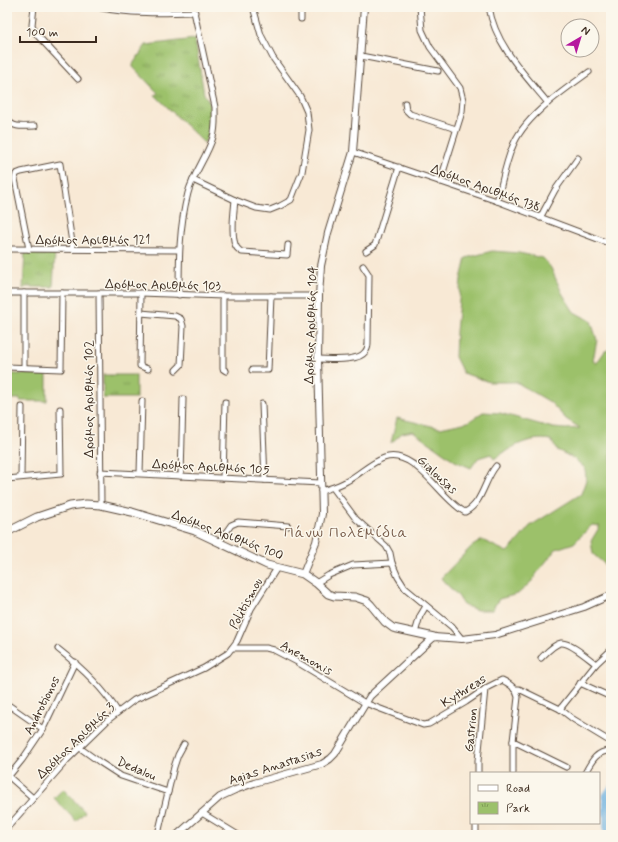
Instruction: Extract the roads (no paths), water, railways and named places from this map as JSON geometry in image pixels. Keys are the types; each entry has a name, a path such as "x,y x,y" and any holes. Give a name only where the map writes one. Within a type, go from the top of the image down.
{"main road":[{"name":"Δρόμος Αριθμός 100","path":"7,532 37,517 62,508 86,504 101,505 132,512 188,529 219,542 254,560 277,568 303,574"},
{"path":"303,574 323,590 334,596 355,597 367,601 389,626 400,630 434,637"}],"street":[{"path":"34,7 32,25 37,35 78,79"},
{"path":"96,7 111,10 194,10 215,107 216,123 213,139 193,180 184,211 179,250 179,294"},
{"path":"193,180 235,200 256,208 270,210 291,200 302,172 309,130 307,112 300,96 273,58 261,35 253,7"},
{"path":"301,7 301,19"},
{"name":"Δρόμος Αριθμός 104","path":"303,574 316,542 322,514 318,359 321,266 328,233 353,152 364,7"},
{"path":"420,7 422,30 430,47 460,88 463,100 462,112 440,182"},
{"path":"489,7 490,15 497,34 514,62 548,103"},
{"path":"361,56 438,72"},
{"path":"497,201 512,147 520,133 528,122 548,103 589,72"},
{"path":"405,103 406,110 410,114 456,129"},
{"path":"7,119 10,123 16,126 35,126"},
{"name":"Δρόμος Αριθμός 138","path":"353,152 497,201 611,244"},
{"path":"540,218 556,190 578,158"},
{"path":"29,249 15,179 16,174 60,164 73,249"},
{"path":"366,251 375,245 399,167"},
{"path":"235,200 234,239 236,248 242,252 287,255 288,245"},
{"name":"Δρόμος Αριθμός 121","path":"7,249 179,250"},
{"path":"318,359 356,359 362,356 366,351 368,343 369,275 363,266"},
{"path":"7,367 61,369 62,292"},
{"name":"Δρόμος Αριθμός 103","path":"7,293 62,292 223,296 319,296"},
{"path":"24,293 24,367"},
{"name":"Δρόμος Αριθμός 102","path":"98,293 101,505"},
{"path":"141,293 140,366 148,369"},
{"path":"223,296 223,369 226,371"},
{"path":"252,370 268,370 271,296"},
{"path":"141,313 175,316 181,319 183,326 181,365 176,370"},
{"path":"181,476 183,400"},
{"path":"140,473 142,401"},
{"path":"223,478 224,402"},
{"path":"262,404 265,480"},
{"path":"21,478 22,407"},
{"path":"7,479 61,474 60,409"},
{"name":"Gialousas","path":"321,490 333,488 346,482 384,457 397,457 408,461 426,476 457,508 464,512 477,502 492,470 496,466"},
{"name":"Δρόμος Αριθμός 105","path":"100,472 321,483"},
{"path":"333,488 356,519 386,546 390,553 392,563 398,577 405,588 452,628 462,639"},
{"path":"219,542 231,525 238,522 288,526"},
{"path":"316,583 329,575 353,565 392,563"},
{"name":"Politismou","path":"232,648 237,641 251,609 277,568"},
{"path":"434,637 462,639 495,635 584,607 611,595"},
{"path":"415,633 420,616 426,606"},
{"name":"Agias Anastasias","path":"177,835 216,799 235,790 322,764 330,759 341,746 365,703 375,691 434,637"},
{"path":"541,658 560,643 564,643 570,645 596,664"},
{"name":"Anemonis","path":"232,648 266,648 274,650 297,662 365,703"},
{"name":"Δρόμος Αριθμός 3","path":"7,828 80,748 118,712 138,698 221,659 232,648"},
{"path":"58,649 75,662 111,701 118,712"},
{"path":"560,709 596,664 611,650"},
{"name":"Androtionos","path":"8,776 22,760 43,729 75,662"},
{"name":"Kythreas","path":"365,703 423,726 450,712 498,681 502,680 514,689"},
{"path":"580,683 611,697"},
{"name":"Gastrion","path":"478,772 484,689"},
{"path":"514,689 519,689 560,709 573,719 611,742"},
{"path":"513,772 518,697 514,689"},
{"path":"10,706 43,729"},
{"path":"514,741 566,767"},
{"path":"159,835 174,767 184,744"},
{"name":"Dedalou","path":"80,748 122,776 168,792"},
{"path":"586,772 593,758 603,752 611,751"},
{"path":"8,776 33,798"},
{"path":"202,813 238,835"},
{"path":"476,824 476,835"}],"waterway":[{"path":"608,835 607,796 611,790"}],"district":[{"name":"Πάνω Πολεμίδια","path":"346,532"}]}
